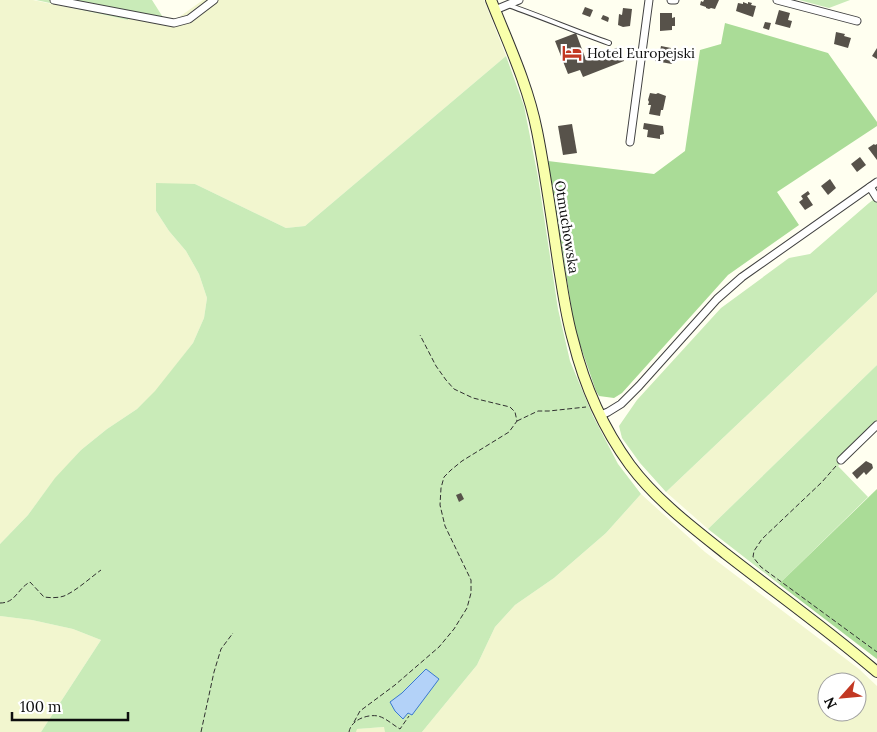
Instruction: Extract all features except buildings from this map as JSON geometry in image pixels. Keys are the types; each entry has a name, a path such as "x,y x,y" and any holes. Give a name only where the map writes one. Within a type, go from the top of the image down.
{"main road":[{"name":"Otmuchowska","path":"491,0 533,114 543,163 569,325 580,363 601,415 624,455 651,489 712,543 877,672"}],"street":[{"path":"54,0 174,23 189,18 214,0"},
{"path":"495,10 519,0"},
{"path":"630,142 649,0"},
{"path":"777,0 857,21"},
{"path":"601,415 627,398 717,299 742,277 877,182"},
{"path":"870,187 877,198"},
{"path":"841,460 877,425"}],"lane":[{"path":"508,5 609,43"}],"path":[{"path":"420,335 436,366 454,389 473,398 510,408 515,412 517,421"},
{"path":"349,732 349,728 360,711 395,685 439,647 454,629 467,608 472,580 445,526 440,505 444,477 462,461 509,432 517,421 538,411 596,405"},
{"path":"841,460 822,482 762,539 754,551 753,557 761,567 877,652"},
{"path":"0,604 8,603 24,585 30,582 44,598 62,597 101,570"},
{"path":"201,732 221,649 233,633"},
{"path":"354,722 378,716 400,729 408,716"}],"green space":[{"path":"0,0 33,0 128,20 127,12 175,20 203,0 484,0 506,56 305,226 286,228 195,184 156,211 169,231 186,251 199,274 207,298 204,318 193,343 156,391 137,409 107,429 81,450 51,484 28,515 0,544"},
{"path":"36,0 152,0 164,19 128,12 128,20"},
{"path":"799,0 850,0 829,8"},
{"path":"725,23 828,53 877,122 877,126 777,192 799,225 728,275 622,393 614,398 599,396 575,330 548,161 654,174 685,151 700,50 721,44"},
{"path":"506,56 524,106 538,177 558,309 570,361 593,416 618,464 641,494 606,533 554,578 515,605 495,627 477,665 422,732 385,732 384,727 357,729 356,732 41,732 101,640 73,629 32,620 0,616 0,544 28,515 55,478 81,450 107,429 137,409 155,391 193,343 204,318 207,298 199,274 186,251 169,231 156,211 156,183 195,184 286,228 305,226"},
{"path":"877,197 877,292 666,492 640,463 622,438 619,426 637,400 721,308 789,258 810,254"},
{"path":"877,292 877,365 708,529 666,492"},
{"path":"877,365 877,429 838,466 868,497 779,584 708,529"},
{"path":"877,489 877,659 779,584"},
{"path":"641,494 705,552 862,672 817,672 817,722 867,722 867,677 877,686 877,732 422,732 477,665 495,627 515,605 554,578 606,533"},
{"path":"0,616 32,620 73,629 101,640 41,732 0,732"},
{"path":"385,727 385,732 356,732 356,729"}],"water":[{"path":"426,669 439,679 412,715 408,713 403,719 390,702"}],"place":[{"name":"Hotel Europejski","path":"572,53"}]}
